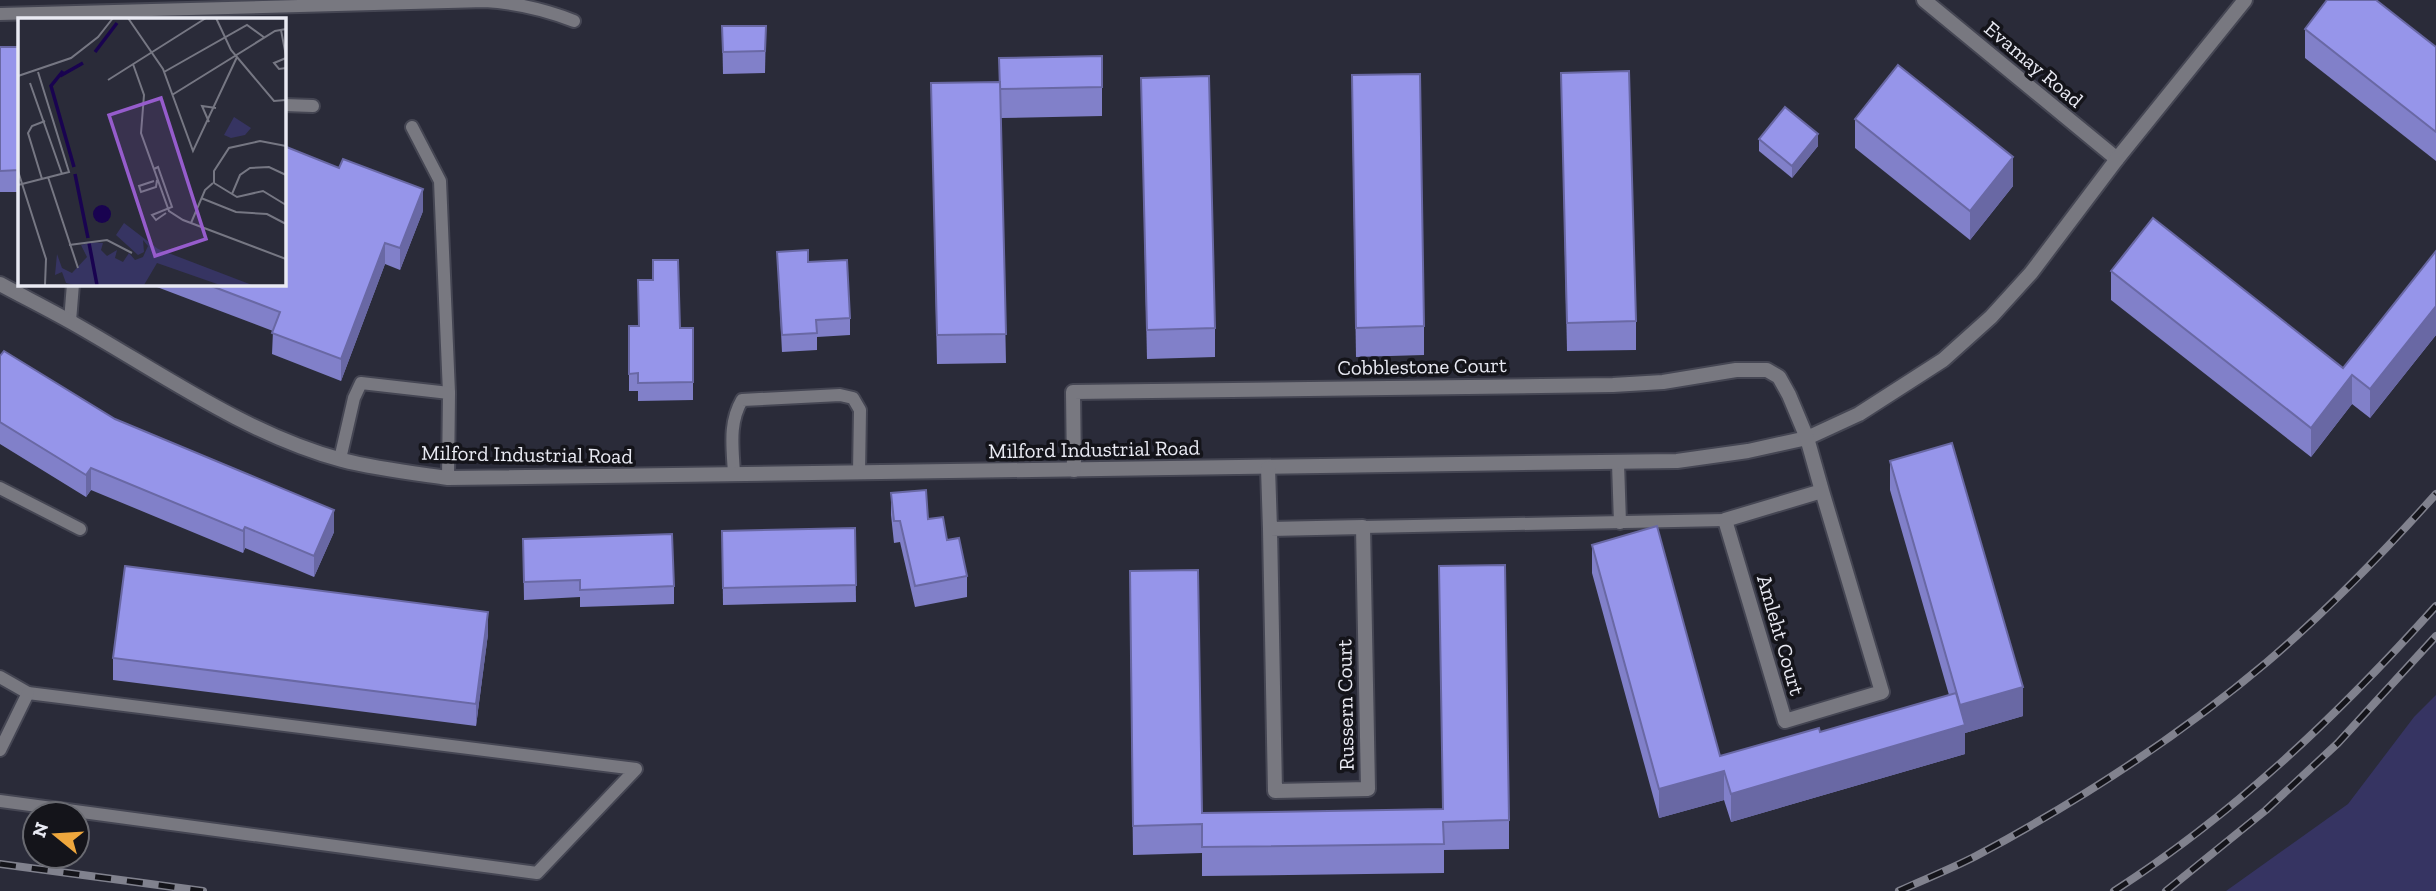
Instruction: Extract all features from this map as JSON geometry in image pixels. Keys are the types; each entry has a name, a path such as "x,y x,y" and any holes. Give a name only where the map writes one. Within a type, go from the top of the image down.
{"street":[{"name":"Evamay Road","path":"1924,0 2117,159"},
{"name":"Milford Industrial Road","path":"0,284 70,321 206,401 271,434 340,460 448,478 1677,461 1748,451 1807,438 1859,414 1943,360 1991,317 2031,273 2117,159 2245,0"},
{"name":"Cobblestone Court","path":"1074,470 1073,392 1614,385 1662,382 1755,369 1767,370 1779,377 1807,438"},
{"name":"Amleht Court","path":"1725,520 1784,721 1882,692 1807,438"},
{"name":"Russern Court","path":"1268,468 1275,791 1368,789 1363,527"},
{"path":"1725,520 1822,491"},
{"path":"1270,528 1363,527"}],"lane":[{"path":"0,15 485,1 517,3 574,21"},
{"path":"285,105 313,106"},
{"path":"412,127 440,181 449,393 448,478"},
{"path":"70,321 73,285"},
{"path":"340,460 354,398 361,383 449,393"},
{"path":"734,475 732,425 743,400 840,395 853,398 860,411 859,473"},
{"path":"1618,463 1620,523"},
{"path":"0,488 80,529"},
{"path":"1363,527 1725,520"},
{"path":"0,677 28,693 636,769 537,873 0,801"},
{"path":"0,750 28,693"}],"shaded area":[{"path":"2436,695 2436,891 2226,891 2348,804 2414,717"}],"building":[{"path":"2327,0 2376,0 2436,47 2436,132 2305,29"},
{"path":"722,26 766,26 765,51 723,52"},
{"path":"0,47 18,47 18,170 0,171"},
{"path":"1102,56 1102,87 1000,89 999,58"},
{"path":"1898,65 2013,157 1970,211 1855,119"},
{"path":"1629,71 1636,321 1567,323 1561,73"},
{"path":"1420,74 1424,326 1356,328 1352,75"},
{"path":"1209,76 1215,328 1147,330 1141,78"},
{"path":"1000,82 1006,334 937,335 931,83"},
{"path":"1785,107 1818,134 1792,166 1759,139"},
{"path":"285,146 339,168 343,159 423,189 400,248 385,243 341,359 272,333 280,312 209,285 285,285"},
{"path":"2153,218 2343,368 2436,251 2436,306 2370,389 2352,375 2311,428 2111,271"},
{"path":"808,250 808,262 847,260 850,318 816,320 817,333 782,335 777,252"},
{"path":"653,260 678,260 680,328 693,328 693,382 638,383 638,373 629,374 629,326 639,326 638,280 653,280"},
{"path":"4,351 115,419 334,510 314,556 245,527 243,531 91,468 86,475 0,422 0,356"},
{"path":"1952,443 2023,687 1960,705 1890,461"},
{"path":"926,490 928,519 943,517 947,540 959,538 967,576 915,586 900,521 894,521 891,493"},
{"path":"1657,526 1720,756 1819,728 1820,732 1956,693 1965,725 1731,794 1724,771 1659,789 1592,545"},
{"path":"855,528 856,585 723,588 722,531"},
{"path":"672,534 674,586 580,590 580,580 524,582 523,539"},
{"path":"1505,565 1509,820 1443,822 1444,844 1202,847 1202,824 1133,826 1130,571 1198,570 1202,813 1328,811 1443,809 1439,566"},
{"path":"125,566 488,612 476,704 113,658"}],"railway":[{"path":"1899,891 1976,856 2090,790 2163,742 2233,690 2312,622 2436,494"},
{"path":"2114,891 2202,829 2285,759 2362,685 2436,606"},
{"path":"2166,891 2266,810 2338,743 2436,636"},
{"path":"0,864 203,891"}]}
